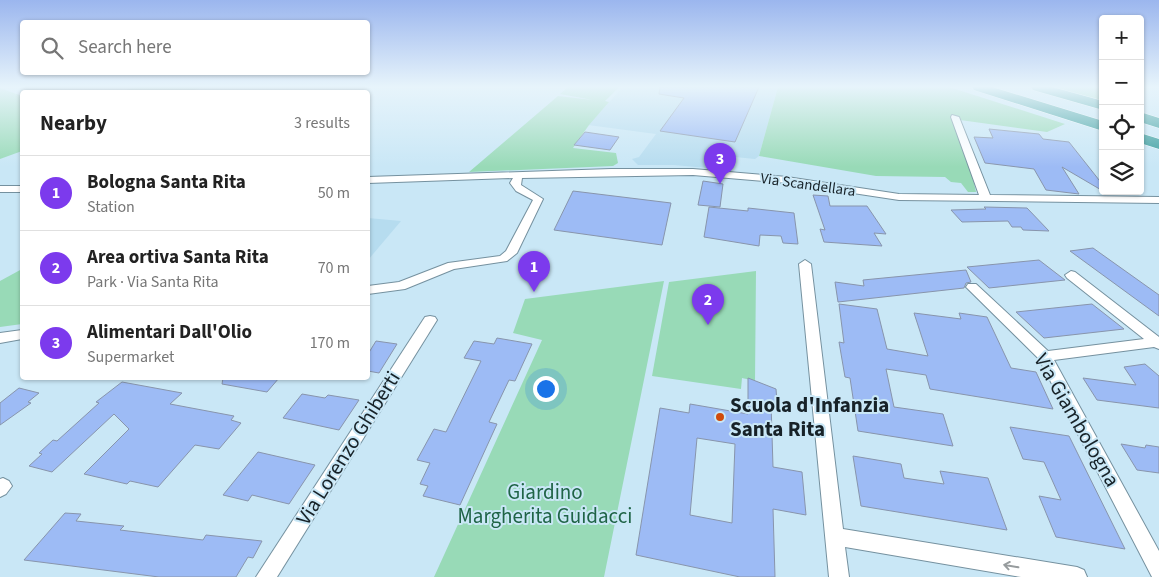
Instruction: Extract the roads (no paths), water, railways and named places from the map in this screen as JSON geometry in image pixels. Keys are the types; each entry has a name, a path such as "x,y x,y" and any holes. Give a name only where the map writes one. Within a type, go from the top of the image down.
{"highway":[{"path":"1066,114 1099,125"},
{"path":"1087,114 1099,118"},
{"path":"1144,118 1159,123"},
{"path":"1144,124 1159,129"},
{"path":"1144,132 1159,137"},
{"path":"1144,139 1159,144"}],"street":[{"path":"955,117 986,199"},
{"name":"Via Scandellara","path":"370,180 518,177 611,172 693,172 787,180 899,197 1159,200"},
{"path":"370,290 401,286 452,266 503,260 511,253 538,199 534,195 524,193 518,188 515,183 518,177"},
{"path":"0,189 20,188"},
{"path":"805,264 839,577"},
{"path":"1071,275 1159,343"},
{"name":"Via Giambologna","path":"972,287 1045,356 1159,570"},
{"name":"Via Lorenzo Ghiberti","path":"266,577 430,320"},
{"path":"0,338 20,335"},
{"path":"1045,356 1159,343"},
{"path":"834,536 1077,577"}],"place":[{"name":"Alimentari Dall'Olio","path":"720,184"},
{"name":"Bologna Santa Rita","path":"534,292"},
{"name":"Area ortiva Santa Rita","path":"708,325"},
{"name":"Scuola d'Infanzia Santa Rita","path":"720,417"}],"park label":[{"name":"Giardino Margherita Guidacci","path":"545,504"}]}
